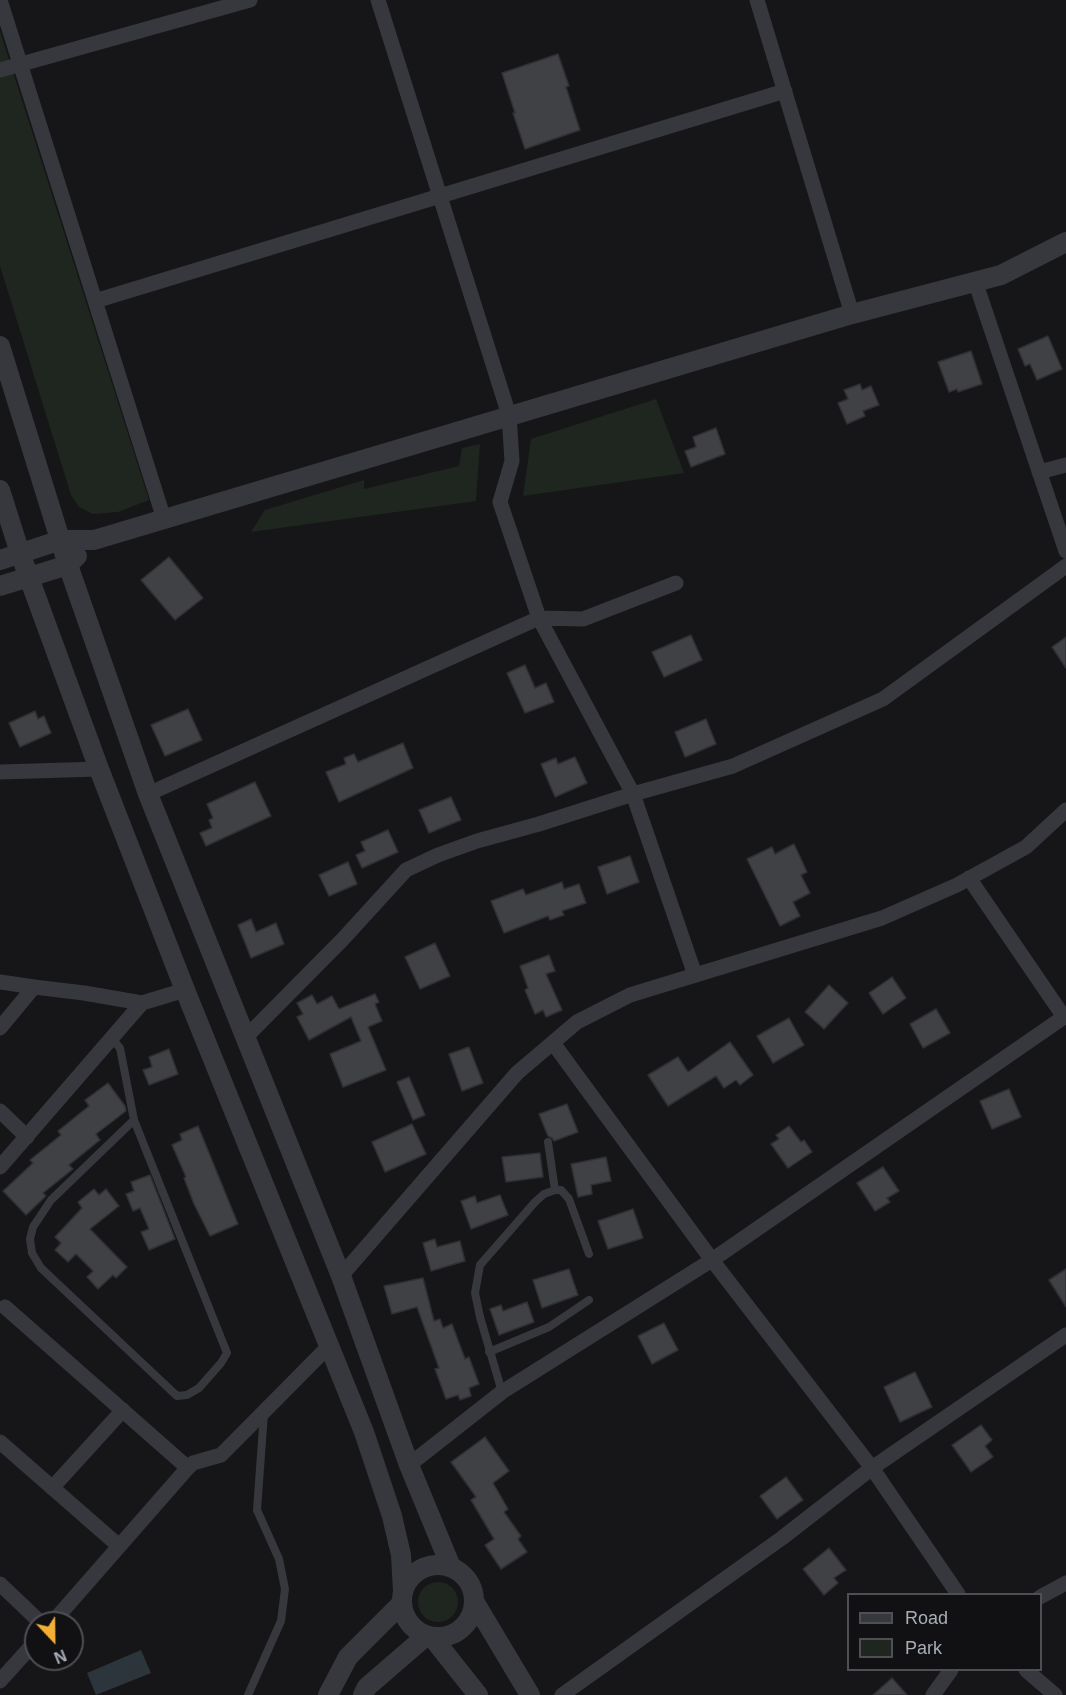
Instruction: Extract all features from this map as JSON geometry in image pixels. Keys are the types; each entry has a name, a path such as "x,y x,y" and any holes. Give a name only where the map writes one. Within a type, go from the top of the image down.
{"street":[{"path":"0,0 164,519"},
{"path":"0,70 250,0"},
{"path":"378,0 509,415 512,461 500,502 539,618 633,794 695,975"},
{"path":"757,0 852,314"},
{"path":"95,301 785,91"},
{"path":"0,560 61,540 94,540 852,314 1000,275 1066,242"},
{"path":"975,281 1066,551"},
{"path":"0,346 68,565 148,794 341,1276 409,1465 451,1567"},
{"path":"1039,472 1066,465"},
{"path":"0,490 20,553 99,769 185,990 364,1432 392,1516 402,1555 404,1615 411,1626 429,1637 478,1695"},
{"path":"0,586 68,565 94,540"},
{"path":"246,1037 343,939 406,870 477,841 733,766 883,699 1066,566"},
{"path":"148,794 539,618 583,619 676,583"},
{"path":"0,772 99,769"},
{"path":"341,1276 517,1073 577,1022 630,995 882,918 969,878 1026,847 1066,810"},
{"path":"409,1465 502,1392 711,1260 1064,1017 969,878"},
{"path":"0,982 84,993 142,1004 185,990"},
{"path":"0,1028 34,987"},
{"path":"0,1167 142,1004"},
{"path":"553,1043 711,1260 872,1468 957,1593"},
{"path":"0,1111 27,1137"},
{"path":"2,1307 188,1468"},
{"path":"562,1695 782,1538 872,1468 1066,1335"},
{"path":"62,1611 193,1463 221,1455 329,1346"},
{"path":"52,1488 123,1410"},
{"path":"0,1442 119,1546"},
{"path":"328,1695 348,1657 403,1597 408,1581 422,1569 440,1565 451,1567 461,1573 469,1581 474,1591 475,1603 466,1626 456,1634 444,1638 429,1637 367,1687 363,1695"},
{"path":"1042,1596 1066,1583"},
{"path":"0,1584 28,1611"},
{"path":"475,1603 530,1695"},
{"path":"0,1681 24,1654"},
{"path":"933,1695 950,1671"},
{"path":"1027,1671 1055,1695 1066,1689"}],"lane":[{"path":"112,1039 120,1048 134,1120 227,1353 199,1388 187,1395 177,1396 40,1268 32,1253 30,1239 33,1227 51,1200 134,1120"},
{"path":"548,1142 555,1190"},
{"path":"502,1392 489,1352 475,1293 480,1265 544,1194 555,1190 561,1190 569,1199 589,1254"},
{"path":"489,1352 549,1327 589,1300"},
{"path":"248,1695 280,1620 285,1588 279,1559 257,1510 264,1412"}],"green space":[{"path":"0,31 149,500 118,512 93,514 79,507 71,495 0,266"},
{"path":"656,399 684,473 523,496 531,439"},
{"path":"480,444 476,501 251,532 265,510 364,480 364,489 459,466 462,448"},
{"path":"438,1582 452,1588 458,1602 452,1616 438,1622 424,1616 418,1602 424,1588"}],"shaded area":[{"path":"141,1650 151,1673 96,1695 87,1673"}],"building":[{"path":"558,54 580,130 525,149 502,73"},
{"path":"1048,336 1062,369 1037,380 1030,364 1025,366 1018,349"},
{"path":"971,351 982,384 958,392 957,389 949,392 938,362"},
{"path":"860,384 862,390 871,386 879,405 863,411 865,416 847,424 838,403 848,399 844,390"},
{"path":"716,428 725,454 691,467 685,451 696,447 693,437"},
{"path":"169,557 203,598 175,620 141,580"},
{"path":"691,635 702,660 664,677 652,652"},
{"path":"1066,637 1066,668 1052,647"},
{"path":"525,665 535,688 546,683 554,702 525,713 507,673"},
{"path":"188,709 202,740 165,756 151,725"},
{"path":"35,711 38,719 44,716 51,733 20,747 9,723"},
{"path":"706,719 716,744 685,757 675,732"},
{"path":"403,743 413,768 339,802 326,772 346,764 344,758 354,754 358,762"},
{"path":"575,757 587,783 555,797 541,764 556,758 558,764"},
{"path":"255,782 271,816 206,846 200,833 212,828 209,820 213,818 207,804"},
{"path":"451,797 461,820 429,833 419,810"},
{"path":"388,830 398,852 362,868 356,855 365,851 361,842"},
{"path":"794,844 807,872 801,875 810,893 793,902 800,916 780,926 747,859 772,847 775,854"},
{"path":"630,856 639,882 607,894 598,867"},
{"path":"348,862 357,884 329,896 319,875"},
{"path":"562,882 564,889 579,884 586,903 562,911 564,915 550,920 548,916 504,933 491,901 523,889 526,895"},
{"path":"251,919 256,932 276,923 284,944 251,958 238,925"},
{"path":"435,943 450,976 420,989 405,957"},
{"path":"549,955 555,971 546,974 562,1010 546,1017 543,1010 535,1014 525,990 528,988 520,966"},
{"path":"892,977 906,998 883,1014 869,993"},
{"path":"829,985 848,1003 824,1029 805,1012"},
{"path":"375,994 379,1002 375,1004 382,1021 368,1027 386,1070 343,1087 330,1054 361,1041 351,1017 309,1040 297,1017 303,1014 297,1003 312,995 317,1004 332,996 339,1009"},
{"path":"936,1009 950,1033 923,1048 910,1024"},
{"path":"789,1018 804,1045 773,1063 757,1036"},
{"path":"730,1042 753,1075 740,1085 736,1080 724,1088 716,1076 668,1106 648,1075 678,1057 688,1072"},
{"path":"469,1047 483,1083 462,1091 449,1054"},
{"path":"169,1049 178,1074 149,1085 143,1070 152,1067 149,1057"},
{"path":"409,1077 425,1115 413,1120 397,1082"},
{"path":"108,1083 125,1106 126,1111 96,1134 100,1140 69,1165 73,1169 43,1193 46,1196 26,1215 3,1191 33,1163 30,1160 61,1135 58,1131 89,1106 85,1100"},
{"path":"1009,1089 1021,1117 992,1129 980,1101"},
{"path":"567,1104 578,1132 554,1141 548,1136 539,1114"},
{"path":"412,1124 426,1154 385,1172 372,1142"},
{"path":"198,1126 238,1224 210,1236 194,1204 184,1178 186,1177 172,1145 182,1140 180,1134"},
{"path":"789,1126 801,1142 804,1140 812,1152 788,1168 771,1144 779,1139 776,1135"},
{"path":"540,1153 543,1177 506,1182 502,1157"},
{"path":"606,1157 611,1181 591,1185 592,1194 578,1197 571,1164"},
{"path":"883,1167 899,1191 887,1198 890,1202 875,1211 857,1183"},
{"path":"150,1175 175,1239 149,1250 141,1232 149,1229 140,1208 133,1211 126,1194 134,1191 131,1182"},
{"path":"94,1189 99,1195 106,1189 119,1206 90,1229 127,1267 116,1278 113,1275 98,1289 87,1277 93,1271 76,1254 68,1262 55,1250 61,1243 55,1237 82,1208 78,1202"},
{"path":"500,1195 508,1215 471,1229 461,1201 475,1196 477,1203"},
{"path":"633,1209 643,1238 608,1249 598,1221"},
{"path":"435,1239 437,1247 460,1241 465,1261 431,1271 423,1243"},
{"path":"569,1269 578,1295 542,1308 533,1280"},
{"path":"1066,1269 1066,1307 1049,1280"},
{"path":"423,1278 434,1321 440,1319 443,1328 452,1324 465,1359 469,1357 479,1384 469,1388 471,1396 460,1400 458,1395 446,1399 435,1369 439,1368 417,1307 392,1314 384,1286"},
{"path":"527,1302 534,1322 499,1335 490,1309 501,1305 503,1311"},
{"path":"664,1323 678,1350 652,1364 638,1336"},
{"path":"915,1372 932,1407 900,1422 884,1387"},
{"path":"981,1425 992,1440 985,1446 993,1457 971,1472 952,1445"},
{"path":"485,1437 509,1471 493,1483 508,1509 504,1512 521,1536 518,1539 527,1552 501,1569 485,1545 494,1539 471,1500 476,1497 451,1462"},
{"path":"786,1477 803,1500 777,1519 760,1496"},
{"path":"829,1548 846,1570 834,1578 838,1583 824,1595 803,1569"},
{"path":"892,1678 907,1695 873,1695"}]}
